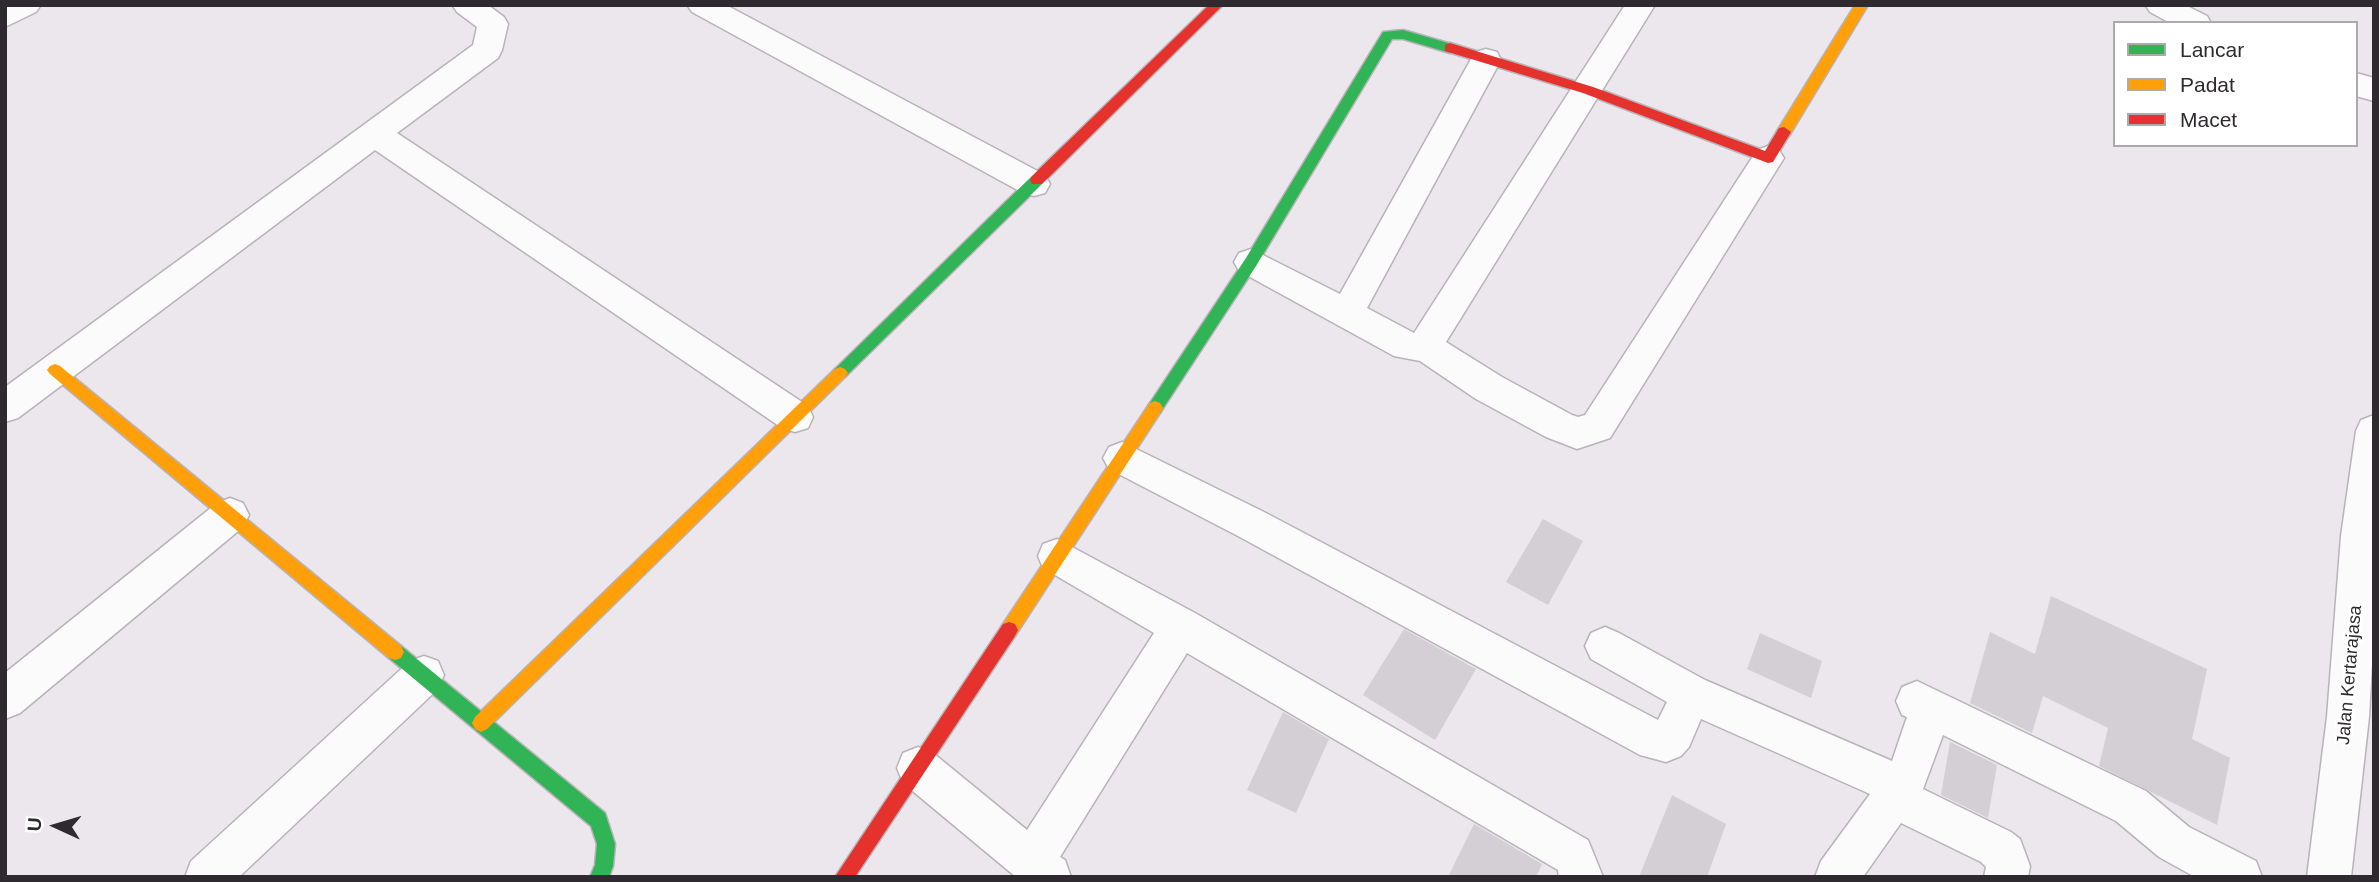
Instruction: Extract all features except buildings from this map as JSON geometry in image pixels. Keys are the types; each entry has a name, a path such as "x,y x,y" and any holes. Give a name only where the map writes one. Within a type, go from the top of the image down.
{"street":[{"path":"5,17 26,5"},
{"path":"5,407 488,50 493,24 467,5"},
{"path":"702,5 1034,184"},
{"path":"481,723 1217,5"},
{"path":"1251,262 1406,345 1416,348 1425,346 1640,5"},
{"path":"1425,346 1489,388 1559,426 1577,433 1597,427 1862,5"},
{"path":"2160,5 2192,21"},
{"path":"844,877 1251,262 1388,35 1403,34 1588,90 1768,158"},
{"path":"1347,313 1486,60"},
{"path":"375,134 795,417"},
{"path":"55,370 598,820 606,844 604,866 598,877"},
{"name":"Jalan Kertarajasa","path":"2329,877 2361,723 2360,536 2374,431"},
{"path":"1122,458 1656,741 1666,742 1674,733 1691,694"},
{"path":"5,699 230,515"},
{"path":"1057,556 1573,855 1580,869 1580,877"},
{"path":"918,768 1041,869 1181,626"},
{"path":"1605,646 1691,694 1897,792 1996,847 2005,854 2006,877"},
{"path":"207,877 424,675"},
{"path":"1837,877 1910,771 1924,704 2131,806 2174,842 2240,877"}],"traffic: fast":[{"path":"1155,408 1251,262 1388,35 1403,34 1450,48"},
{"path":"840,373 1037,180"},
{"path":"395,652 598,820 606,844 604,866 599,877"}],"traffic: slow":[{"path":"1784,132 1862,5"},
{"path":"55,370 395,652"},
{"path":"481,723 840,373"},
{"path":"1009,630 1155,408"}],"traffic: jam":[{"path":"1037,180 1217,5"},
{"path":"1450,48 1588,90 1768,158 1784,132"},
{"path":"844,877 1009,630"}]}
